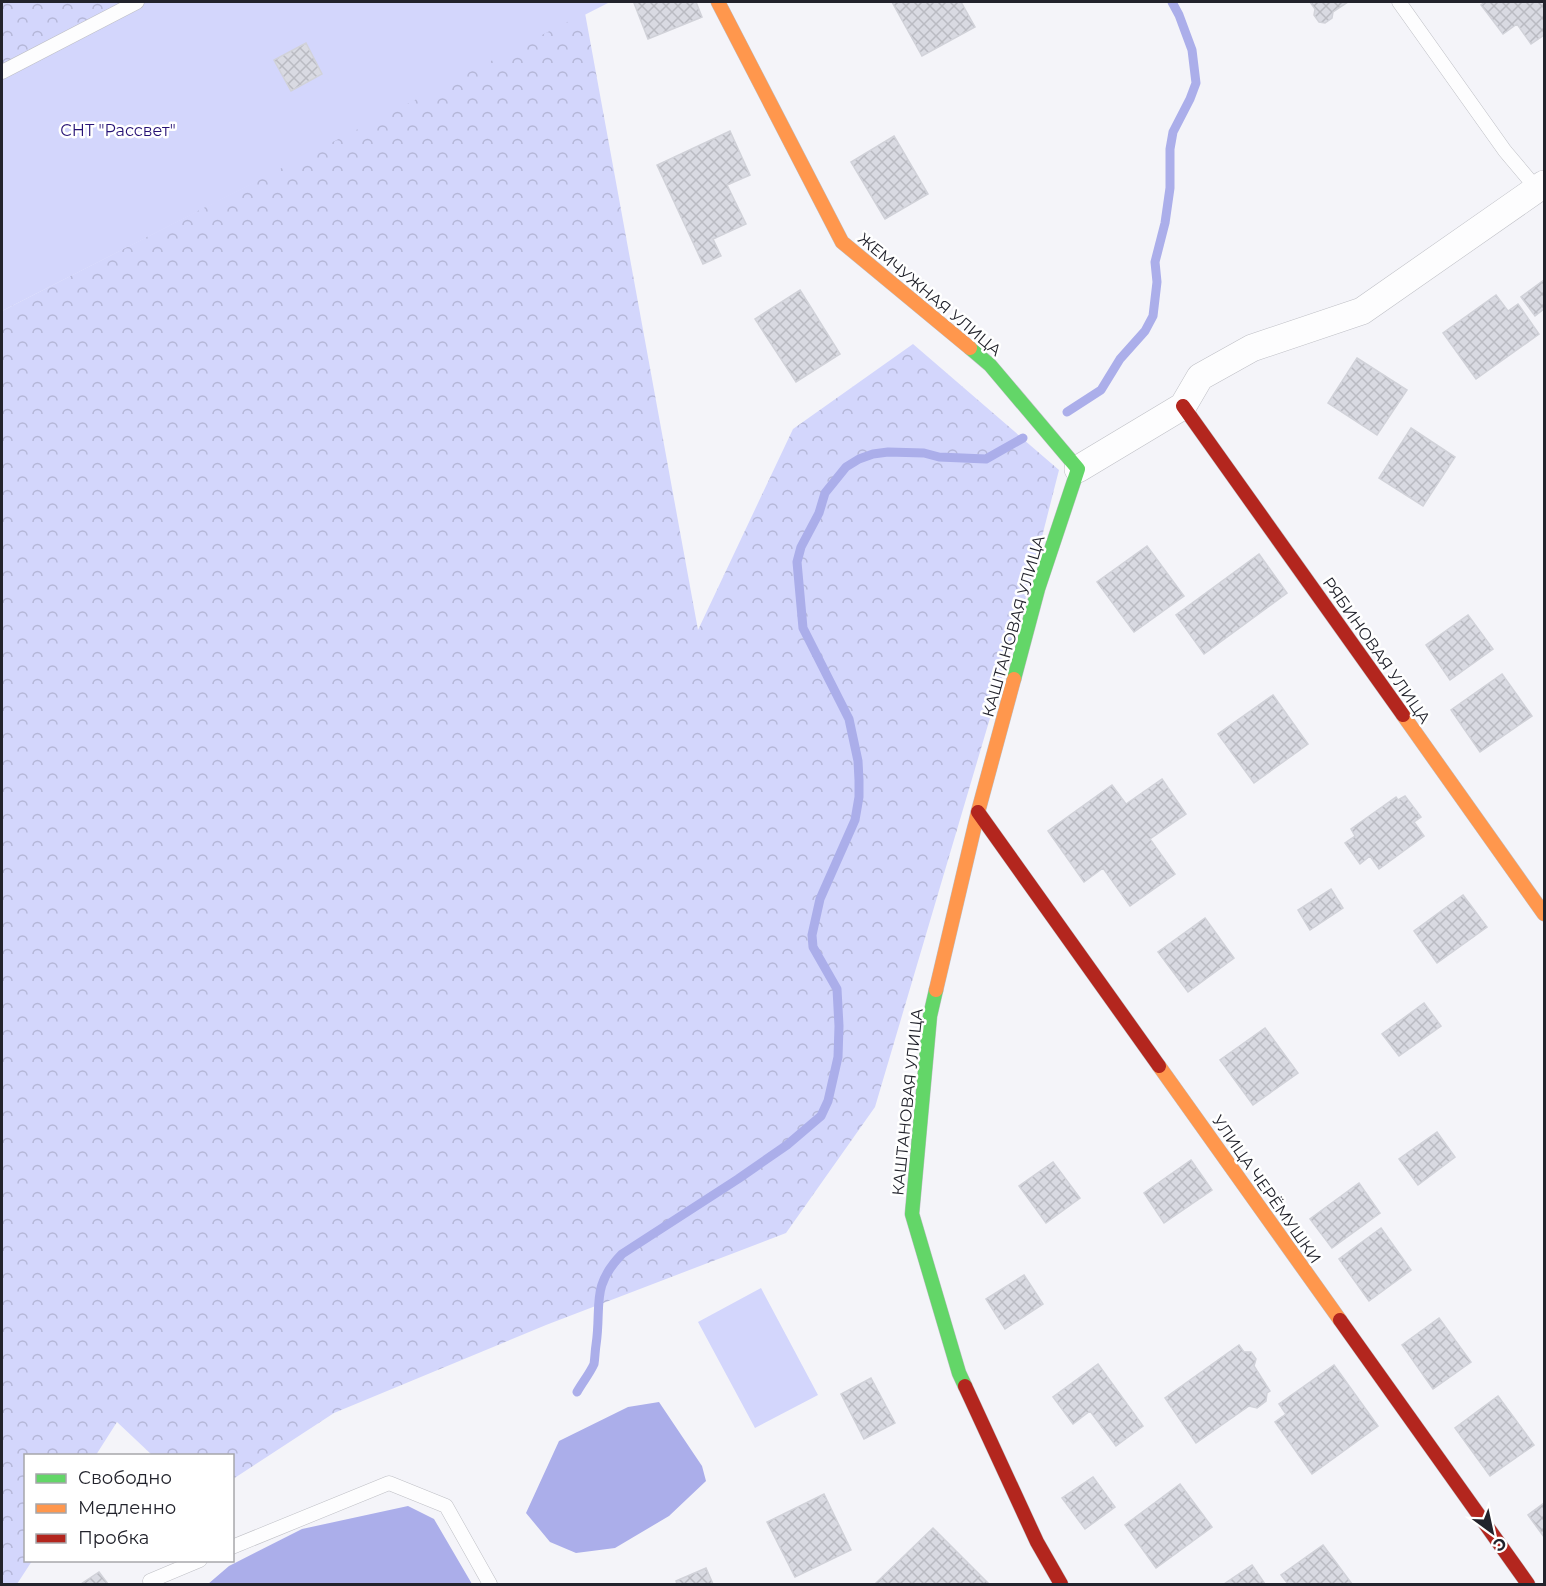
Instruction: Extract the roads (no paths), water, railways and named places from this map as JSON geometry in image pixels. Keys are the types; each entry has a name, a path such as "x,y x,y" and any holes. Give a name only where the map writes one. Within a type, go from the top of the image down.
{"street":[{"name":"ЖЕМЧУЖНАЯ УЛИЦА","path":"718,2 842,242 990,365 1078,469"},
{"path":"1078,469 1183,406 1200,377 1252,348 1362,310 1542,191"},
{"name":"РЯБИНОВАЯ УЛИЦА","path":"1183,406 1545,914"},
{"name":"КАШТАНОВАЯ УЛИЦА","path":"1061,1584 1037,1542 958,1373 912,1214 930,1016 978,812 1038,589 1078,469"},
{"name":"УЛИЦА ЧЕРЁМУШКИ","path":"978,812 1528,1584"}],"lane":[{"path":"2,72 137,2"},
{"path":"1399,2 1505,151 1542,191"},
{"path":"234,1546 389,1482 446,1506 490,1584"},
{"path":"150,1581 196,1562"}],"waterway":[{"path":"1067,412 1101,390 1120,359 1145,331 1153,316 1157,282 1155,262 1165,223 1170,188 1170,149 1173,132 1196,83 1192,50 1172,2"},
{"path":"577,1392 594,1364 601,1287 605,1277 622,1254 787,1145 821,1116 828,1101 838,1057 837,989 813,947 812,935 820,899 855,820 859,780 858,761 849,719 803,628 797,562 801,547 819,513 825,493 846,467 873,454 924,453 939,457 986,459 1023,438"}],"park label":[{"name":"СНТ \"Рассвет\"","path":"118,130"}]}
